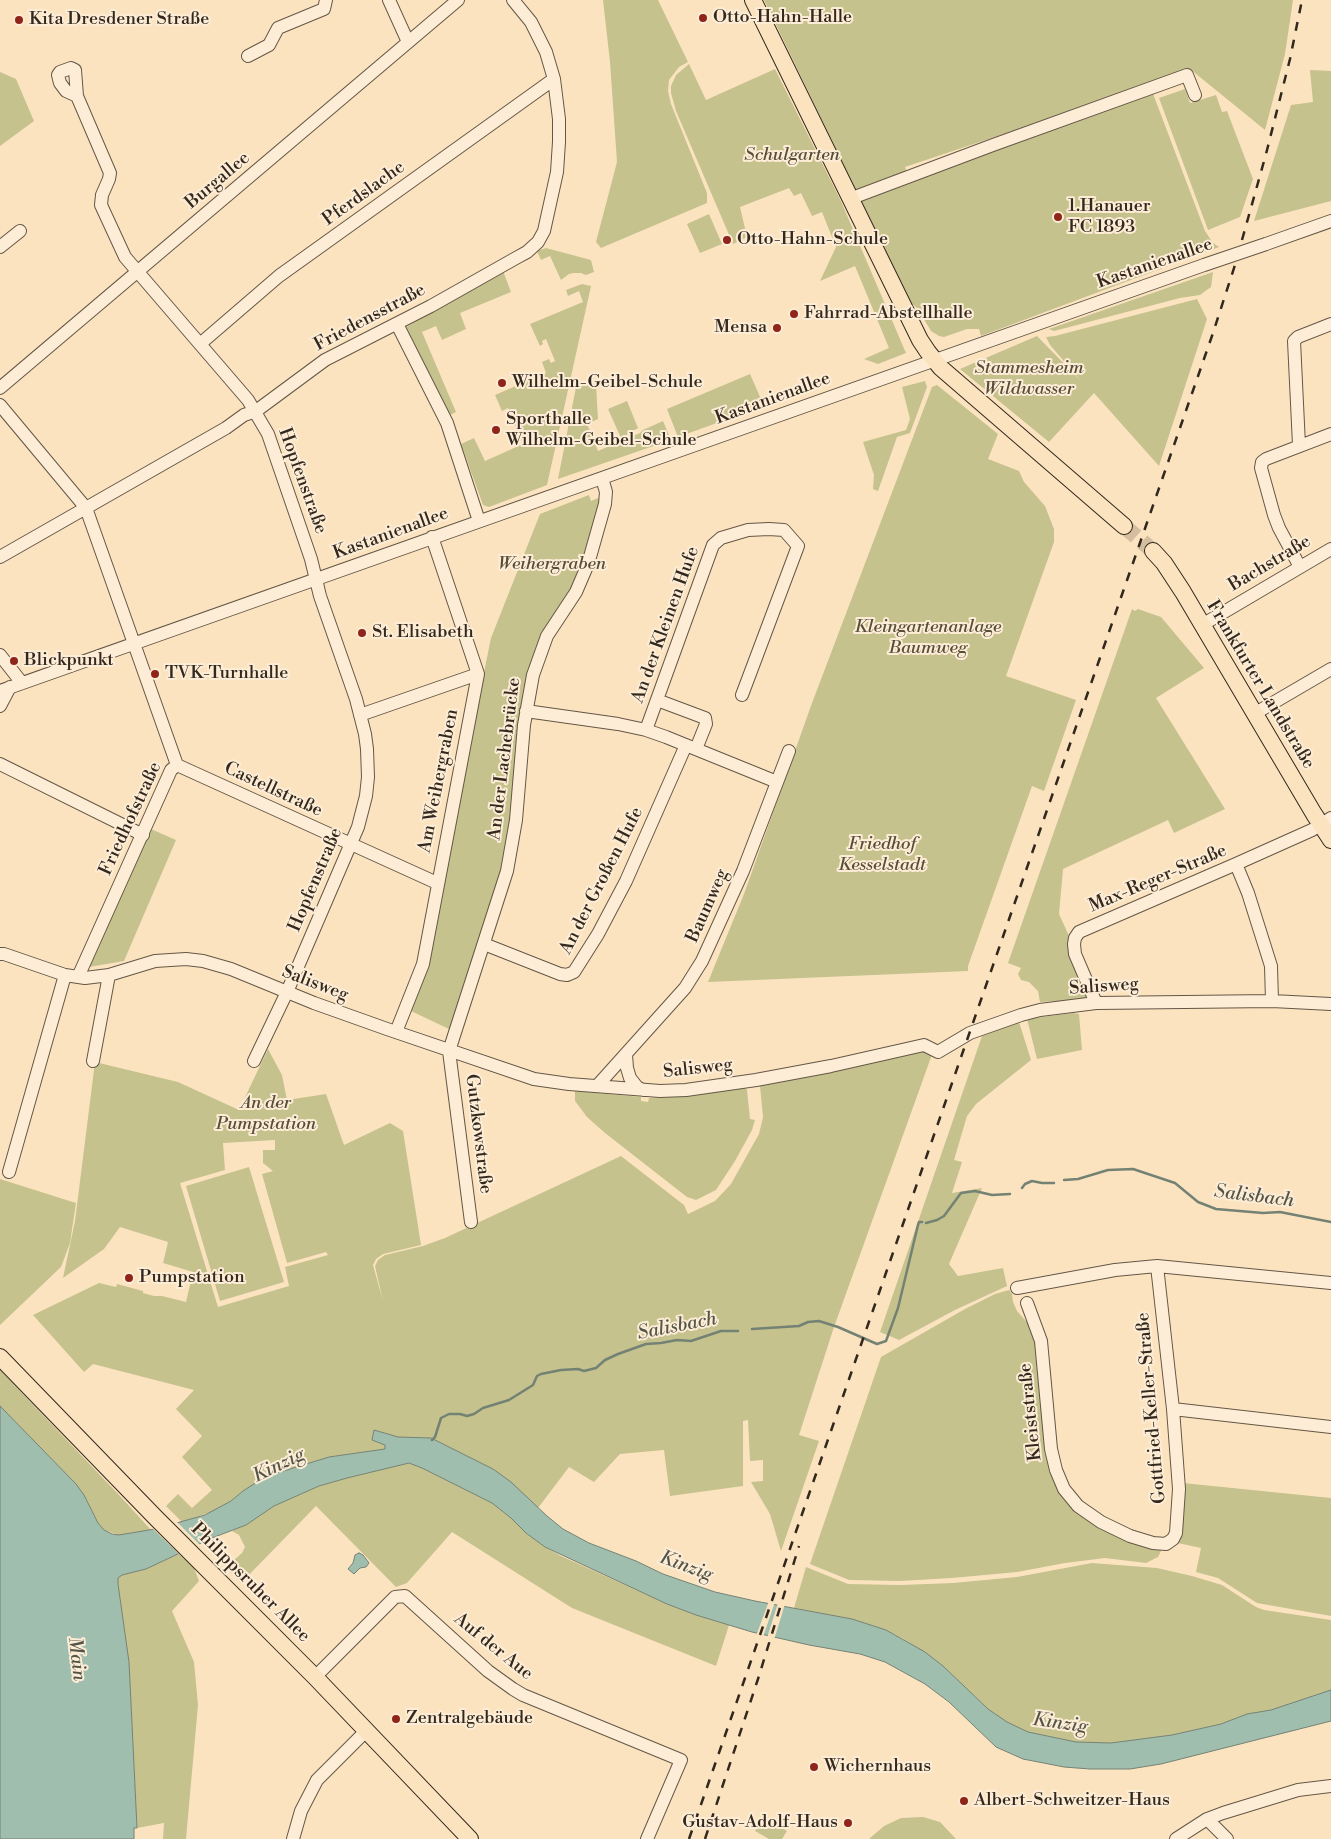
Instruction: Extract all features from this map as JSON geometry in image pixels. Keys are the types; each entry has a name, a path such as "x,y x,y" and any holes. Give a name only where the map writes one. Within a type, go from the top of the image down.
{"main road":[{"path":"753,0 852,198 920,340 935,361 1124,526"},
{"name":"Frankfurter Landstraße","path":"1153,551 1164,563 1254,714 1326,821 1331,840"},
{"name":"Philippsruher Allee","path":"0,1357 154,1517 315,1676 470,1839"}],"street":[{"path":"248,56 269,45 278,28 324,9 326,0"},
{"path":"389,0 408,42"},
{"name":"Burgallee","path":"0,388 458,0"},
{"name":"Friedensstraße","path":"0,557 226,428 244,415 256,411 319,364 397,324 527,252 538,242 544,231 548,216 559,151 559,119 554,79 549,60 539,35 527,16 513,0"},
{"path":"852,198 993,144 1187,75 1195,95"},
{"name":"Pferdslache","path":"200,344 279,276 554,79"},
{"name":"Hopfenstraße","path":"77,96 110,173 101,198 103,209 124,257 256,411 276,455 312,559 320,596 360,714 367,750 368,777 363,813 351,845 286,992"},
{"name":"Kastanienallee","path":"11,687 1331,220"},
{"path":"0,247 20,231"},
{"path":"397,324 447,423 479,521"},
{"path":"1299,445 1294,341 1300,336 1331,324"},
{"path":"0,405 86,508"},
{"path":"1300,567 1279,528 1261,468 1262,462 1299,445 1331,434"},
{"name":"An der Lachebrücke","path":"449,1051 503,887 512,847 518,804 526,711 533,675 551,628 576,592 588,564 605,504 606,492 602,478"},
{"name":"Friedhofstraße","path":"9,1172 72,976 142,835 171,770 177,765 86,508"},
{"name":"An der Kleinen Hufe","path":"646,730 715,543 721,538 754,529 784,530 798,546 742,694"},
{"name":"Am Weihergraben","path":"396,1032 421,970 478,674 432,537"},
{"name":"Bachstraße","path":"1202,625 1331,549"},
{"path":"0,655 11,687 0,706"},
{"path":"1254,714 1331,669"},
{"path":"360,714 478,674"},
{"path":"657,700 705,718 706,724 691,747"},
{"path":"526,711 618,724 646,730 777,782"},
{"name":"An der Großen Hufe","path":"484,944 560,974 567,975 574,972 601,928 626,881 691,747"},
{"name":"Baumweg","path":"598,1086 685,988 702,961 732,898 789,751"},
{"path":"0,764 142,835"},
{"name":"Castellstraße","path":"177,765 437,883"},
{"name":"Max-Reger-Straße","path":"1096,1003 1075,954 1075,938 1079,932 1236,864 1326,821"},
{"path":"1236,864 1248,893 1271,966 1272,1001"},
{"path":"0,954 72,976"},
{"name":"Salisweg","path":"72,976 109,974 155,961 194,960 218,965 396,1032 534,1079 643,1090 686,1090 756,1080 831,1066 924,1045 938,1052 970,1034 1040,1010 1096,1003 1272,1001 1331,1004"},
{"path":"94,1061 109,974"},
{"path":"254,1061 286,992"},
{"name":"Gutzkowstraße","path":"449,1051 471,1222"},
{"path":"626,1055 630,1078 637,1087 643,1090"},
{"path":"1017,1288 1115,1270 1157,1266 1331,1283"},
{"name":"Gottfried-Keller-Straße","path":"1157,1266 1173,1409 1178,1489 1178,1517 1173,1539 1166,1544"},
{"name":"Kleiststraße","path":"1027,1303 1042,1341 1051,1450 1056,1470 1064,1489 1078,1506 1101,1522 1143,1540 1166,1544"},
{"path":"1173,1409 1331,1427"},
{"name":"Auf der Aue","path":"315,1676 395,1597 405,1596 488,1671 513,1690 681,1760 647,1839"},
{"path":"293,1839 301,1811 317,1780 366,1731"},
{"path":"1176,1839 1207,1819 1298,1790 1331,1786"},
{"path":"1207,1819 1227,1839"}],"green space":[{"path":"603,0 658,0 688,62 679,67 669,80 668,91 671,104 707,193 707,203 601,248 596,242 617,162 610,62"},
{"path":"764,0 1293,0 1285,54 1265,130 1190,69 1185,69 1105,100 905,167 908,176 1152,91 1205,231 1213,243 1219,247 981,336 979,329 967,329 944,337 931,331 918,309 910,302"},
{"name":"Schulgarten","path":"689,64 706,100 775,69 840,199 906,353 878,364 864,359 889,348 855,266 820,281 836,247 822,212 812,216 801,193 794,196 789,188 740,207 747,237 733,244 676,111 671,93 671,86 676,75"},
{"path":"1310,70 1331,71 1331,201 1254,221 1291,105 1313,102"},
{"path":"0,72 16,79 34,121 0,146"},
{"path":"1185,89 1190,103 1216,95 1222,112 1227,111 1253,179 1240,217 1208,230 1159,98"},
{"path":"709,214 722,244 700,253 687,224"},
{"path":"546,248 591,260 594,272 586,275 581,273 569,274 561,280 550,256 541,260 537,251"},
{"path":"503,271 511,292 460,313 466,329 442,340 436,326 422,332 456,412 450,415 406,327"},
{"path":"1213,272 1211,287 1200,295 1180,298 1054,331 1049,329"},
{"path":"582,284 591,286 547,485 489,507 483,505 461,444 474,438 485,461 523,444 508,408 502,411 495,395 546,373 542,362 549,359 551,363 555,361 546,339 542,341 543,344 540,346 530,324 583,302 579,291 568,296 566,290"},
{"name":"Stammesheim Wildwasser","path":"1197,299 1207,319 1159,466 1094,393 1049,442 960,369 1037,336 1082,382 1050,345 1046,337"},
{"path":"750,374 764,406 678,437 667,409"},
{"path":"925,381 927,387 910,433 897,437 878,491 873,489 874,475 863,442 906,430 910,419 902,387"},
{"path":"577,382 596,384 598,419 587,424 598,451 663,421 671,440 558,479"},
{"path":"937,385 998,434 988,459 1019,471 1024,482 1045,506 1054,529 1054,542 1006,676 1076,700 1044,791 1032,786 968,966 968,971 708,982 744,894 812,703 932,387"},
{"path":"627,401 638,428 621,438 608,409"},
{"name":"Weihergraben","path":"589,495 591,501 601,497 580,576 547,630 508,854 451,1030 409,1010 466,761 491,638 540,514"},
{"path":"1132,609 1135,611 1138,609 1161,617 1204,668 1156,698 1225,809 1174,833 1168,820 1063,869 1059,914 1070,938 1087,995 1084,999 1078,1000 1040,1002 1038,991 1029,982 1021,980 1018,974 1021,968 1008,963"},
{"path":"151,829 176,840 124,961 89,967"},
{"path":"1073,1013 1079,1014 1082,1050 1037,1059 1027,1019"},
{"path":"1019,1022 1031,1060 976,1104 967,1116 954,1160 962,1162 952,1193 982,1188 949,1264 958,1276 1003,1268 1007,1286 955,1310 899,1340 880,1332 982,1036"},
{"name":"An der Pumpstation","path":"268,1049 282,1075 287,1100 326,1094 344,1145 390,1123 403,1131 421,1245 383,1254 376,1259 373,1265 383,1301 375,1266 378,1260 385,1255 423,1246 445,1238 621,1156 684,1205 688,1214 715,1201 731,1184 759,1134 763,1117 760,1086 934,1049 834,1327 799,1435 819,1441 781,1551 770,1514 751,1482 763,1481 763,1460 750,1461 748,1420 743,1421 743,1486 670,1496 664,1450 620,1454 594,1482 569,1467 538,1508 493,1469 431,1438 398,1437 374,1430 372,1440 385,1445 385,1449 329,1457 277,1473 243,1491 217,1510 182,1522 166,1506 178,1494 192,1508 212,1490 182,1457 202,1436 176,1409 194,1390 93,1364 84,1372 33,1315 99,1283 116,1287 117,1284 154,1296 186,1302 193,1272 163,1263 168,1242 120,1227 104,1249 63,1278 75,1221 95,1062 178,1082 239,1110","holes":["275,1140 275,1150 263,1150 263,1163 273,1171 262,1174 287,1263 326,1252 328,1255 285,1267 289,1286 218,1307 180,1183 225,1170 223,1143"]},
{"path":"745,1087 747,1090 750,1119 755,1120 752,1130 716,1190 696,1200 687,1197 605,1133 587,1117 575,1101 575,1091 641,1097 641,1101 648,1102 649,1098 693,1096"},
{"path":"249,1167 284,1282 220,1301 186,1186"},
{"path":"0,1179 76,1203 70,1243 61,1267 0,1325"},
{"path":"1009,1290 1017,1311 1031,1327 1036,1339 1055,1480 1128,1539 1161,1551 1158,1557 1146,1563 1105,1558 1017,1572 900,1581 849,1580 810,1564 881,1357 965,1309 995,1294"},
{"path":"0,1370 151,1530 119,1535 104,1530 76,1484 0,1406"},
{"path":"409,1463 492,1503 526,1533 561,1556 667,1604 729,1625 716,1666 572,1608 452,1532 407,1583 396,1587 316,1506 241,1583 226,1567 242,1553 245,1547 239,1535 232,1531 246,1525 274,1506 319,1486"},
{"path":"1183,1483 1331,1498 1331,1616 1257,1603 1218,1578 1196,1572 1201,1548 1178,1543"},
{"path":"179,1554 194,1568 199,1581 172,1611 194,1662 198,1705 186,1839 163,1839 164,1823 137,1828 129,1662 118,1578 122,1575 146,1569"},
{"path":"1092,1563 1157,1568 1192,1576 1222,1585 1256,1607 1264,1610 1331,1620 1331,1690 1271,1710 1247,1714 1221,1724 1172,1735 1111,1743 1076,1742 1028,1732 1007,1722 988,1709 943,1666 905,1640 886,1630 852,1619 794,1608 806,1567 848,1584 901,1585 953,1583 1017,1577"},
{"path":"763,1817 787,1831 782,1839 769,1839 755,1831"},
{"path":"923,1817 940,1822 956,1839 869,1839 884,1826 901,1818"}],"water":[{"name":"Main","path":"0,1406 76,1484 84,1495 98,1523 104,1530 112,1534 119,1535 155,1529 205,1515 231,1501 257,1482 277,1473 329,1457 385,1449 385,1445 372,1440 374,1430 398,1437 431,1438 493,1469 511,1482 563,1529 589,1543 636,1561 663,1574 715,1592 852,1619 886,1630 925,1652 943,1666 988,1709 1007,1722 1028,1732 1076,1742 1111,1743 1172,1735 1221,1724 1247,1714 1271,1710 1331,1690 1331,1721 1161,1764 1130,1769 1064,1767 1023,1759 996,1747 949,1702 925,1684 885,1662 860,1654 752,1632 667,1604 545,1547 492,1503 409,1463 319,1486 274,1506 246,1525 212,1538 146,1569 122,1575 118,1578 129,1662 137,1828 134,1828 134,1839 0,1839"},
{"path":"359,1553 369,1563 354,1574 348,1569 353,1563 355,1555"}],"pier":[{"path":"176,1521 201,1546 181,1556 151,1527"},
{"path":"769,1601 775,1602 763,1637 756,1636"},
{"path":"778,1603 785,1604 774,1640 767,1638"}],"waterway":[{"name":"Salisbach","path":"1064,1180 1078,1179 1108,1170 1133,1169 1175,1183 1198,1202 1216,1209 1263,1213 1280,1212 1331,1222"},
{"name":"Salisbach","path":"1022,1188 1025,1184 1032,1181 1054,1183"},
{"name":"Salisbach","path":"926,1223 944,1216 961,1193 975,1191 992,1195 1010,1194"},
{"name":"Salisbach","path":"752,1329 799,1326 808,1322 819,1321 877,1344 886,1341 898,1308 918,1225 919,1222 922,1222"},
{"name":"Salisbach","path":"432,1440 435,1437 441,1418 449,1414 467,1416 483,1408 509,1400 533,1385 537,1376 541,1374 561,1370 578,1369 584,1371 596,1368 605,1360 646,1344 677,1340 691,1341 721,1331 738,1331"}],"tunnel":[{"path":"1124,526 1153,551"}],"railway":[{"path":"689,1839 1213,333 1235,265 1266,154 1290,59 1302,0"},
{"path":"705,1839 758,1679 799,1546"}],"place":[{"name":"Otto-Hahn-Halle","path":"703,18"},
{"name":"Kita Dresdener Straße","path":"19,20"},
{"name":"1.Hanauer FC 1893","path":"1058,217"},
{"name":"Otto-Hahn-Schule","path":"727,240"},
{"name":"Fahrrad-Abstellhalle","path":"794,314"},
{"name":"Mensa","path":"777,328"},
{"name":"Wilhelm-Geibel-Schule","path":"502,383"},
{"name":"Sporthalle Wilhelm-Geibel-Schule","path":"496,430"},
{"name":"St. Elisabeth","path":"362,633"},
{"name":"Blickpunkt","path":"14,661"},
{"name":"TVK-Turnhalle","path":"155,674"},
{"name":"Pumpstation","path":"129,1278"},
{"name":"Zentralgebäude","path":"396,1719"},
{"name":"Wichernhaus","path":"814,1767"},
{"name":"Albert-Schweitzer-Haus","path":"964,1801"},
{"name":"Gustav-Adolf-Haus","path":"848,1823"}],"park label":[{"name":"Kleingartenanlage Baumweg","path":"928,638"},
{"name":"Friedhof Kesselstadt","path":"882,855"}],"water label":[{"name":"Kinzig","path":"279,1466"},
{"name":"Kinzig","path":"686,1567"},
{"name":"Kinzig","path":"1060,1724"}]}
